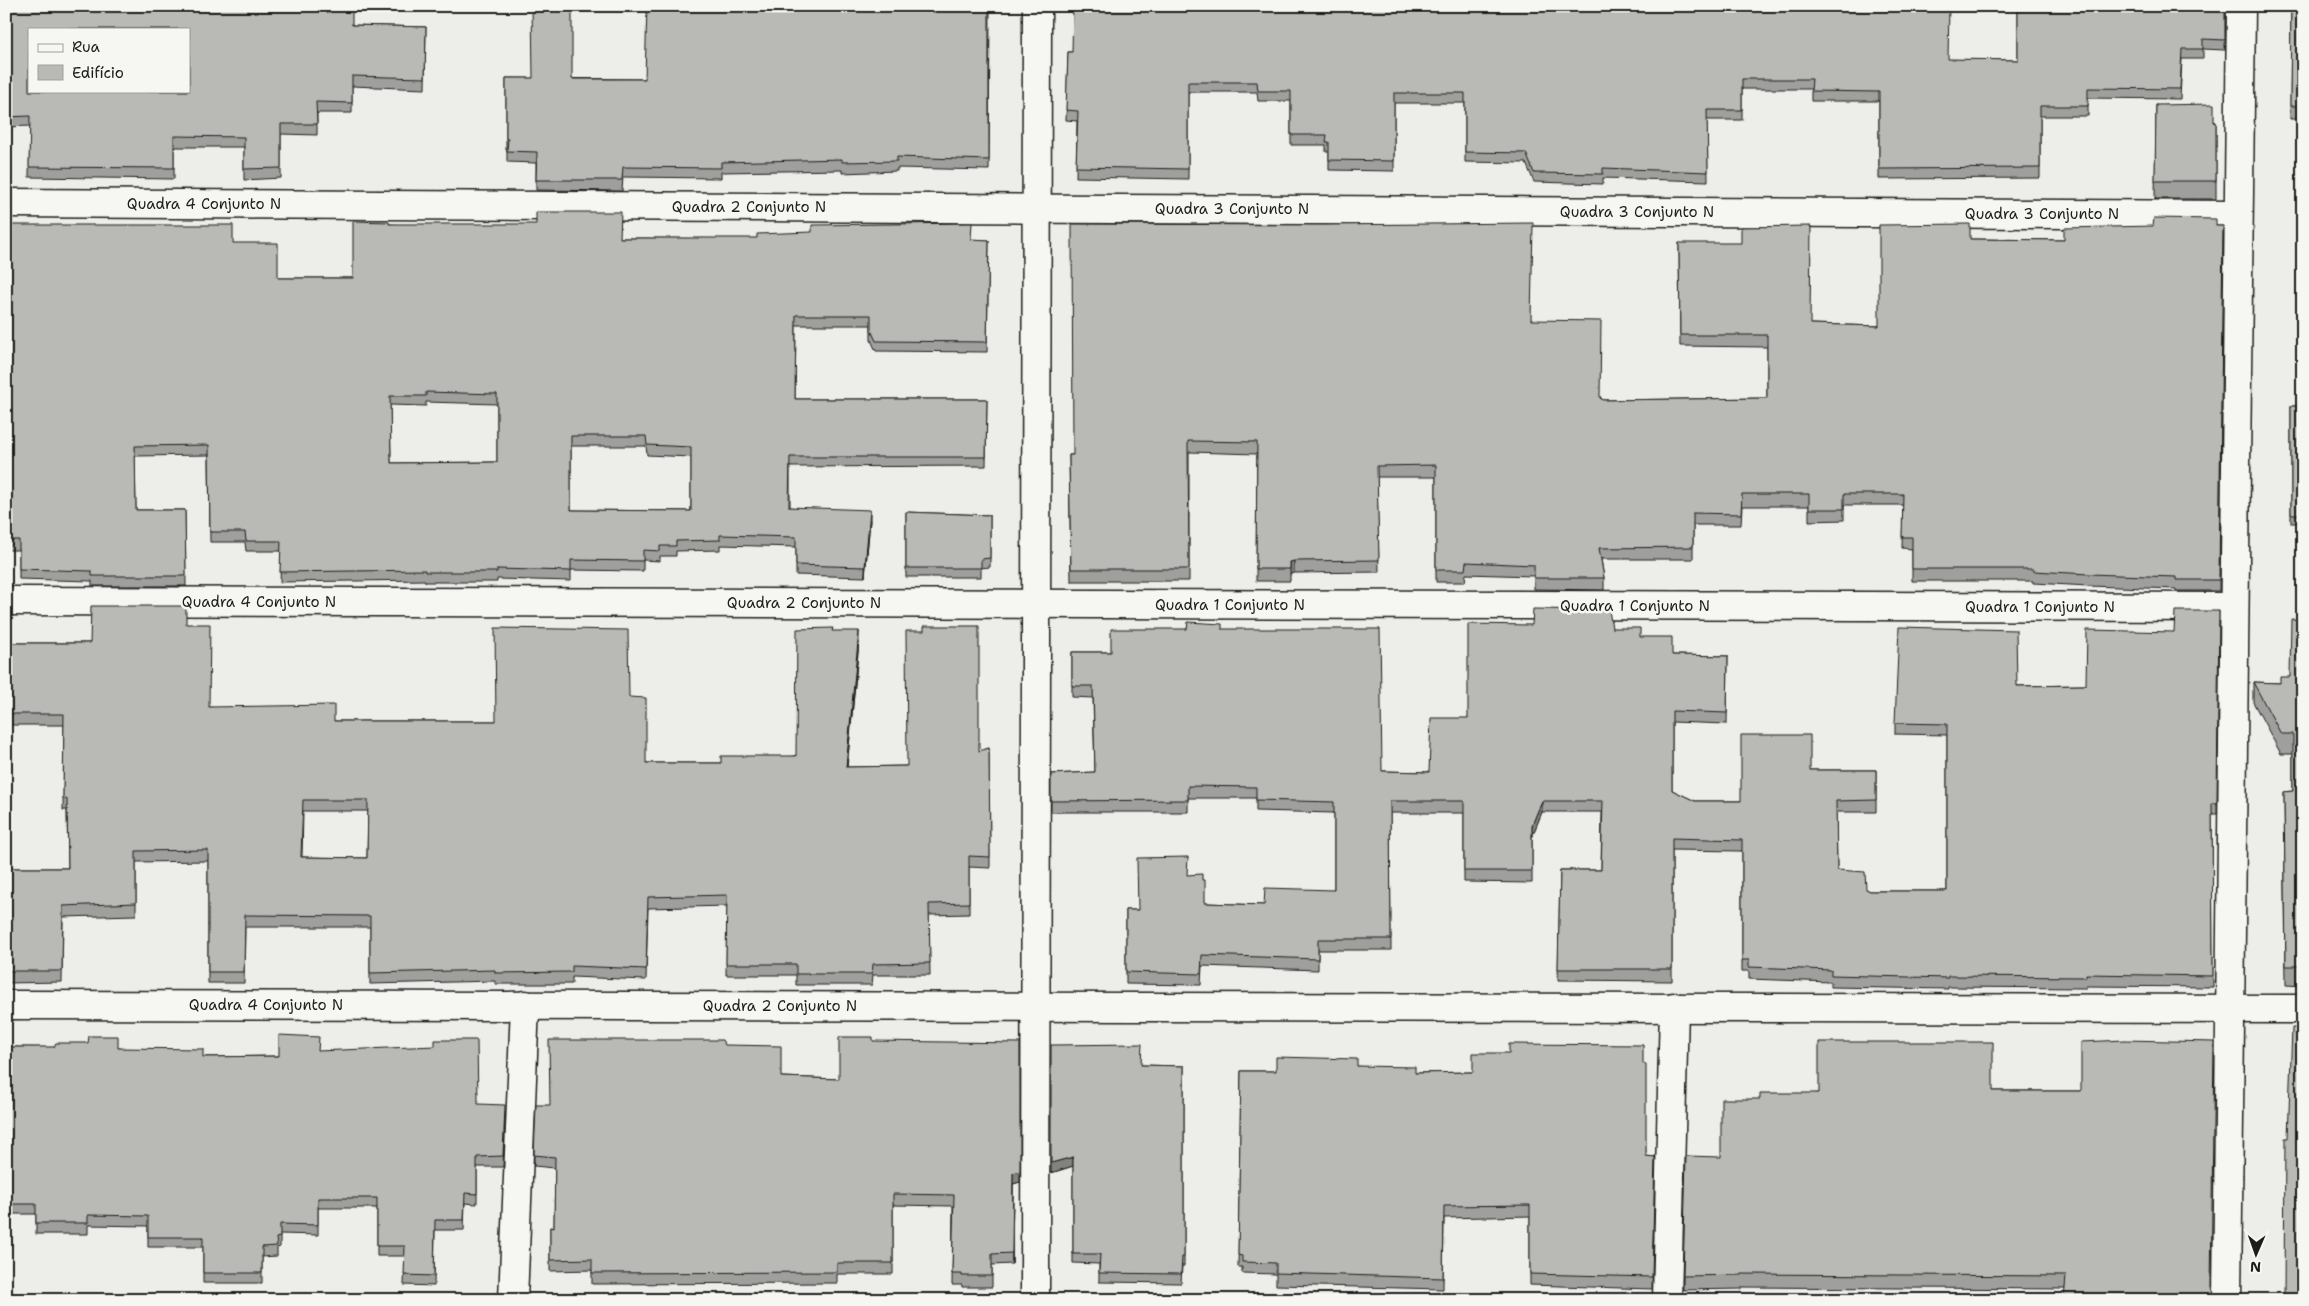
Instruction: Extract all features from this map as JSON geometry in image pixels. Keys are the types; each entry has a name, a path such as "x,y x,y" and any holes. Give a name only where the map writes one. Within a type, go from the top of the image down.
{"street":[{"path":"1035,1300 1036,6"},
{"path":"2227,1300 2240,6"},
{"name":"Quadra 4 Conjunto N","path":"6,203 462,206"},
{"name":"Quadra 2 Conjunto N","path":"462,206 1036,208"},
{"name":"Quadra 3 Conjunto N","path":"1036,208 2238,215"},
{"name":"Quadra 4 Conjunto N","path":"6,602 512,602"},
{"name":"Quadra 2 Conjunto N","path":"512,602 1036,604"},
{"name":"Quadra 1 Conjunto N","path":"1036,604 2234,607"},
{"name":"Quadra 4 Conjunto N","path":"6,1005 525,1005"},
{"path":"513,1300 525,1005"},
{"name":"Quadra 2 Conjunto N","path":"525,1005 2303,1009"},
{"path":"1666,1300 1674,1007"}],"building":[{"path":"6,6 352,6 352,25 426,27 425,78 352,76 352,103 316,102 317,124 281,124 281,168 244,169 244,137 174,136 174,168 29,167 30,116 6,117"},
{"path":"532,6 572,6 572,79 645,79 647,6 989,6 989,160 897,157 897,161 842,162 842,159 721,162 721,168 623,167 622,180 536,180 537,152 507,151 508,139 506,139 506,78 533,78"},
{"path":"1073,6 1949,6 1948,59 2018,60 2018,6 2225,6 2225,40 2203,39 2203,49 2182,49 2180,89 2088,88 2088,106 2040,106 2040,168 1879,169 1879,92 1811,91 1812,79 1742,79 1742,110 1707,110 1708,172 1603,168 1603,174 1534,173 1526,153 1465,152 1465,93 1394,93 1394,161 1329,160 1329,142 1326,142 1327,135 1291,135 1291,91 1258,91 1257,82 1188,82 1188,169 1076,167 1078,111 1066,110 1068,52 1072,52"},
{"path":"2291,6 2303,6 2303,106 2290,106"},
{"path":"2214,104 2214,122 2216,122 2216,181 2155,181 2156,105"},
{"path":"536,212 621,212 620,238 757,238 757,234 812,232 812,225 972,223 971,239 989,240 987,342 876,341 871,330 871,315 796,315 795,399 987,399 986,457 790,457 789,507 870,510 865,567 796,565 796,537 720,535 720,540 676,541 676,546 660,546 660,551 643,550 643,561 571,560 571,571 497,569 497,572 425,572 425,570 280,572 281,541 246,541 245,532 210,532 209,445 135,446 136,510 185,510 186,576 92,576 92,571 19,569 19,540 6,540 6,225 233,225 233,243 278,243 278,278 353,278 353,221 389,222 389,224 536,224","holes":["426,392 497,394 497,462 391,463 390,396 426,396","571,436 646,436 647,445 691,447 691,511 571,510"]},
{"path":"2154,218 2216,219 2216,226 2223,226 2219,580 2176,580 2176,577 2033,571 2033,569 1912,569 1912,537 1902,537 1903,494 1844,494 1844,509 1809,509 1809,494 1742,494 1741,514 1693,513 1693,547 1599,548 1604,578 1534,578 1534,565 1466,562 1465,570 1436,570 1436,465 1377,466 1379,560 1294,561 1290,562 1290,569 1256,569 1257,442 1188,441 1189,569 1071,569 1069,455 1073,455 1072,224 1324,225 1533,223 1531,320 1601,321 1600,398 1603,400 1767,398 1767,335 1680,335 1679,243 1741,243 1741,227 1811,226 1810,324 1879,326 1879,225 1970,224 1970,239 2064,240 2064,228 2153,226"},
{"path":"2291,406 2303,406 2303,514 2291,514"},
{"path":"906,512 990,515 990,558 981,559 981,568 906,568"},
{"path":"91,606 186,606 186,624 210,624 209,707 334,705 334,721 496,721 495,628 628,630 629,697 646,698 646,763 721,763 721,756 796,756 797,629 833,628 832,631 859,631 846,767 907,766 906,631 924,631 924,626 979,626 979,751 989,748 990,857 969,856 969,903 929,904 930,963 873,964 872,974 796,974 796,964 726,964 727,895 648,897 646,969 572,966 572,972 495,973 495,970 370,973 370,916 245,915 244,972 208,972 208,850 136,851 136,903 63,906 62,971 6,971 6,868 68,868 67,799 63,799 64,714 6,714 6,643 90,643","holes":["303,800 368,800 367,858 301,857"]},
{"path":"1533,609 1609,610 1612,628 1640,628 1640,637 1672,637 1672,655 1728,656 1727,713 1672,711 1672,790 1695,801 1741,801 1741,735 1810,735 1810,770 1876,770 1876,800 1836,801 1837,870 1865,872 1866,889 1870,891 1947,891 1947,724 1895,723 1899,627 2016,630 2017,686 2086,685 2087,630 2174,632 2175,611 2219,611 2217,803 2212,803 2213,976 2086,974 2086,977 1948,976 1948,978 1831,975 1831,970 1749,967 1749,960 1742,960 1742,840 1672,838 1672,969 1558,969 1560,870 1601,870 1603,801 1542,801 1532,825 1532,871 1464,871 1464,801 1390,801 1391,939 1318,939 1318,959 1202,955 1201,974 1126,972 1126,910 1138,910 1137,858 1188,857 1187,875 1202,874 1202,880 1205,880 1205,903 1264,905 1265,888 1334,890 1334,802 1256,800 1256,787 1188,786 1188,800 1051,801 1051,774 1095,772 1093,686 1072,686 1072,652 1111,652 1111,629 1187,629 1188,622 1222,624 1222,629 1380,629 1382,771 1429,772 1431,718 1468,718 1468,624 1532,625"},
{"path":"2291,619 2303,620 2303,966 2286,966 2284,792 2293,791 2293,734 2281,734 2253,682 2280,683 2280,677 2290,677"},
{"path":"2292,1028 2303,1028 2303,1300 2284,1300 2285,1138 2288,1138"},
{"path":"279,1035 319,1037 318,1051 435,1046 435,1040 477,1040 478,1104 505,1105 503,1156 477,1157 477,1194 465,1193 464,1220 435,1220 434,1276 404,1275 405,1246 377,1246 377,1198 318,1198 318,1225 280,1224 280,1237 276,1238 277,1246 262,1247 262,1273 203,1273 203,1237 148,1237 148,1216 88,1215 88,1223 36,1223 36,1204 6,1204 6,1047 54,1047 56,1043 88,1043 89,1036 118,1036 118,1048 203,1049 203,1057 279,1056"},
{"path":"839,1037 873,1037 873,1041 1020,1043 1020,1171 1013,1173 1012,1253 992,1254 992,1276 952,1274 954,1195 893,1194 893,1263 837,1263 837,1272 592,1273 592,1259 550,1260 550,1227 554,1228 555,1157 534,1155 536,1105 550,1105 549,1040 722,1040 725,1045 781,1046 781,1077 839,1079"},
{"path":"2125,1040 2214,1042 2211,1287 2213,1294 2218,1300 2064,1300 2066,1276 1742,1274 1683,1276 1686,1156 1721,1157 1721,1099 1760,1099 1760,1093 1819,1093 1819,1042 1993,1042 1993,1091 2081,1091 2081,1042"},
{"path":"1142,1044 1141,1065 1184,1066 1184,1257 1182,1257 1181,1274 1099,1273 1100,1254 1073,1254 1073,1157 1051,1163 1051,1045"},
{"path":"1509,1044 1643,1045 1643,1064 1646,1064 1646,1156 1655,1157 1652,1277 1530,1274 1530,1205 1444,1206 1443,1278 1276,1273 1276,1263 1242,1262 1242,1256 1238,1255 1241,1071 1276,1071 1276,1057 1357,1059 1357,1066 1415,1067 1415,1073 1473,1072 1473,1053 1509,1053"}]}
